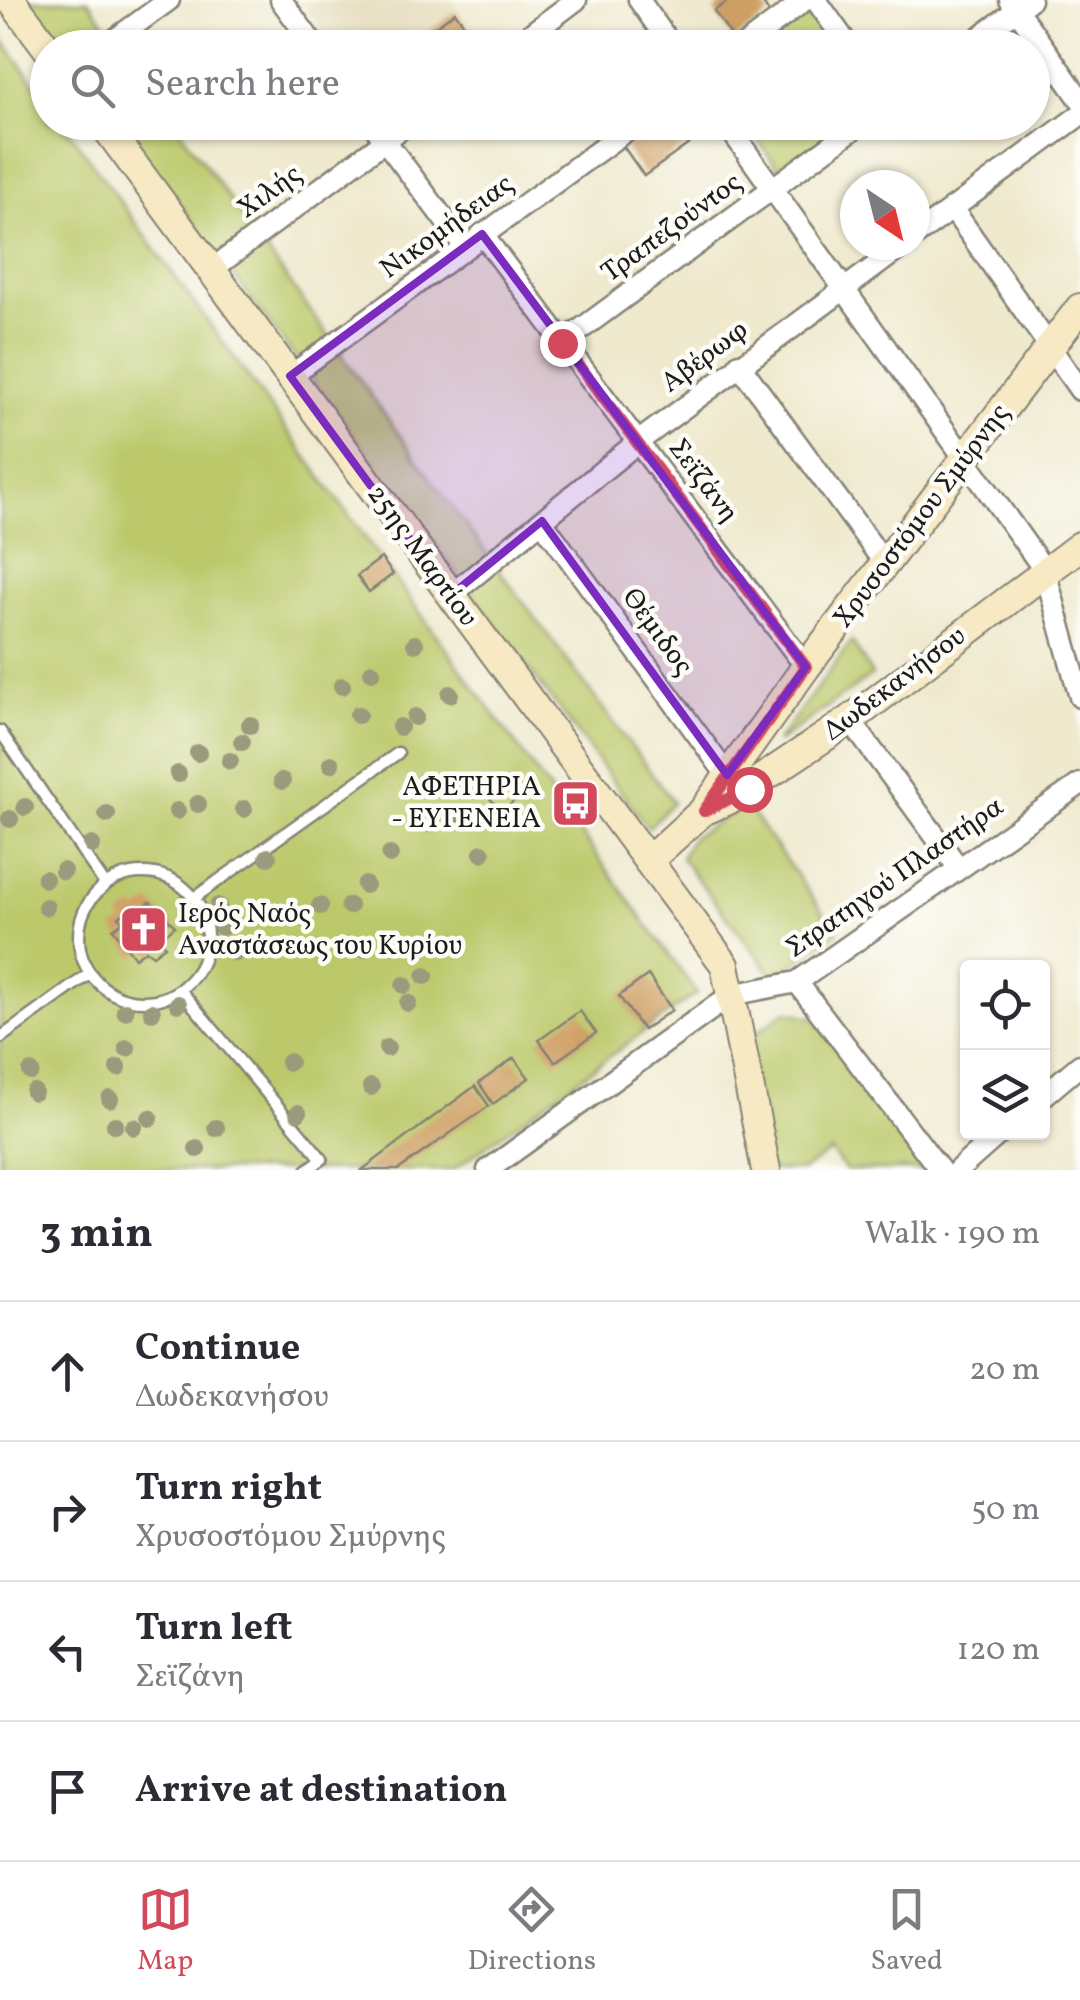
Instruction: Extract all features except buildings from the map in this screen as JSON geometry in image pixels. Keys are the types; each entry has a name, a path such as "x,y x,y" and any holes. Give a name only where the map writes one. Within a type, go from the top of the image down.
{"street":[{"path":"11,0 34,30"},
{"path":"127,30 169,0"},
{"path":"282,0 303,30"},
{"path":"536,30 576,0"},
{"path":"639,0 660,30"},
{"path":"765,30 805,0"},
{"path":"816,0 837,30"},
{"path":"987,30 1019,3 1036,30"},
{"path":"1050,52 1080,99"},
{"path":"1050,138 1080,116"},
{"name":"25ης Μαρτίου","path":"115,140 725,965 760,1167"},
{"name":"Νικομήδειας","path":"290,376 613,140"},
{"path":"738,140 1045,572 1080,697"},
{"name":"Τραπεζούντος","path":"562,343 839,140"},
{"path":"930,225 1047,140"},
{"name":"Χιλής","path":"211,270 385,141"},
{"name":"Σεϊζάνη","path":"385,141 562,343 639,440 806,667"},
{"path":"952,208 1080,390"},
{"name":"Αβέρωφ","path":"451,595 639,440 884,260"},
{"name":"Χρυσοστόμου Σμύρνης","path":"648,861 704,811 806,667 1080,308"},
{"path":"740,364 886,565"},
{"name":"Θέμιδος","path":"542,521 727,775"},
{"name":"Δωδεκανήσου","path":"704,811 734,798 850,720 1080,546"},
{"path":"850,720 958,868"},
{"name":"Στρατηγού Πλαστήρα","path":"488,1170 730,995 797,982 1080,784"},
{"path":"797,982 940,1170"},
{"path":"1050,1090 1080,1065"},
{"path":"958,1170 993,1140"}],"lane":[{"path":"0,731 105,884"},
{"path":"194,898 398,753"},
{"path":"154,873 178,882 194,898 206,923 206,948 197,972 180,990 156,1000 131,1001 108,992 89,974 79,951 79,926 88,902 105,884 129,874 154,873"},
{"path":"0,1038 89,974"},
{"path":"180,990 322,1159 307,1170"}],"highlighted area":[{"path":"482,234 806,667 727,775 542,521 451,595 290,376"}],"shaded area":[{"path":"312,0 451,0 472,30 322,30 306,8"}],"green space":[{"path":"27,0 88,0 110,30 50,30"},
{"path":"806,13 819,30 782,30"},
{"path":"0,36 30,77 30,140 75,140 697,993 453,1170 0,1170"},
{"path":"132,140 187,140 429,476 673,802 648,828"},
{"path":"757,140 828,140 783,175"},
{"path":"852,641 872,675 776,743"},
{"path":"746,805 838,933 774,977 681,858 691,838"},
{"path":"786,1011 814,1018 927,1170 846,1170 830,1151 803,1170 765,1170 743,1042"}],"place":[{"name":"ΑΦΕΤΗΡΙΑ - ΕΥΓΕΝΕΙΑ","path":"576,803"},
{"name":"Ιερός Ναός Αναστάσεως του Κυρίου","path":"143,930"}],"route":[{"path":"562,343 639,440 806,667 704,811 749,789"}]}
